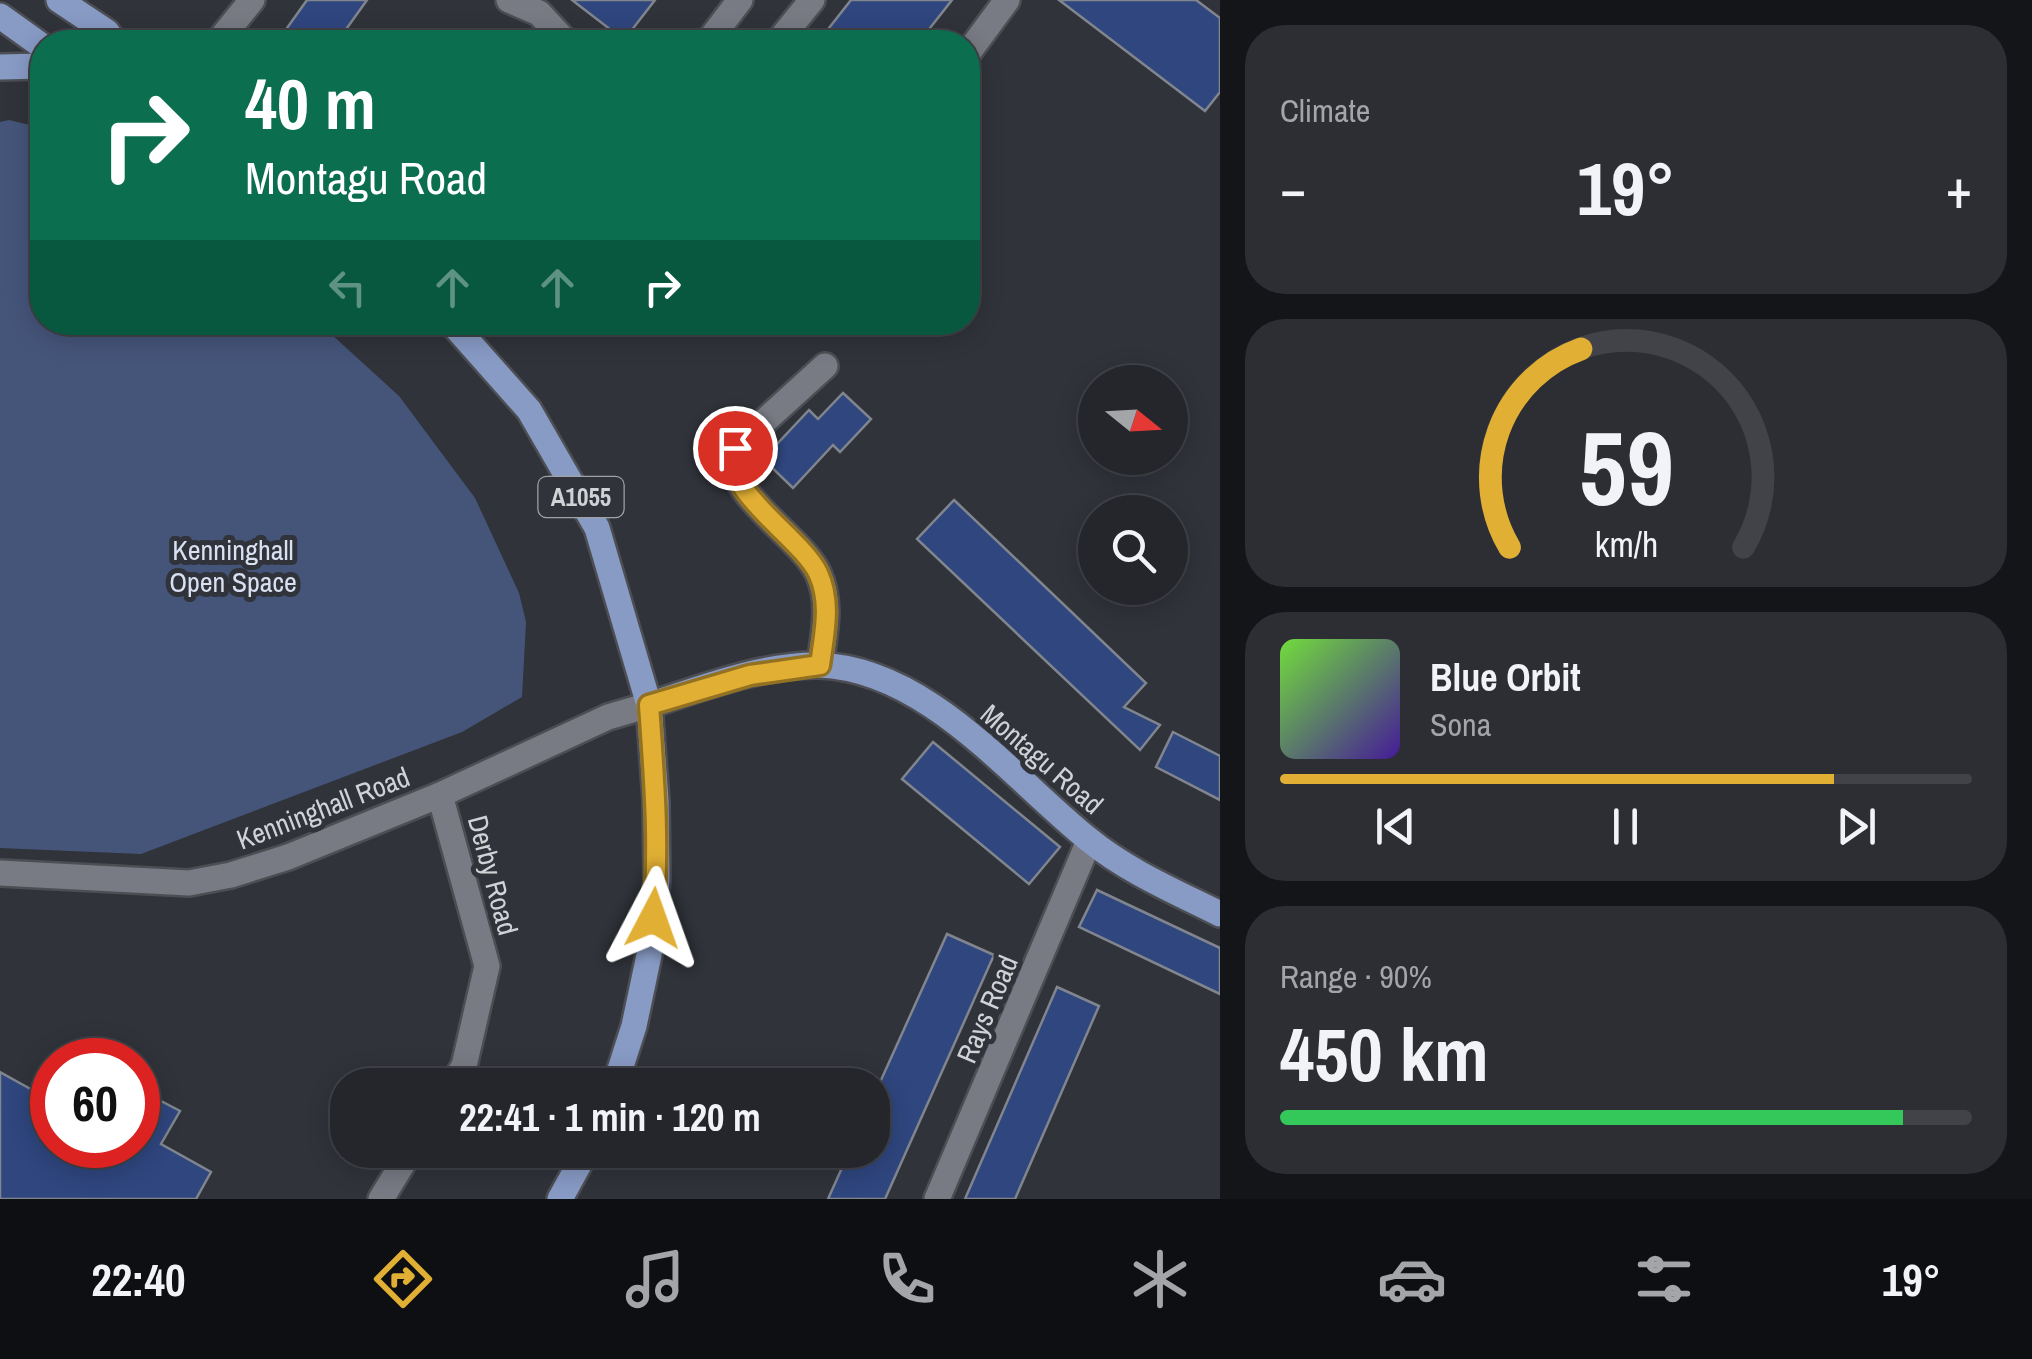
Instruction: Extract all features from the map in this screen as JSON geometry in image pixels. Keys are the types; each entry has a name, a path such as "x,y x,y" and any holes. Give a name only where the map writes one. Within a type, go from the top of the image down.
{"main road":[{"path":"60,0 104,30"},
{"path":"0,16 30,37"},
{"path":"0,68 30,67"},
{"name":"A1055","path":"463,335 529,410 597,528 649,705 657,880 650,955 620,1068"},
{"name":"Montagu Road","path":"649,705 750,675 820,665 872,673 914,693 956,724 1090,840 1147,879 1220,914"},
{"path":"560,1199 577,1168"}],"street":[{"path":"228,30 252,0"},
{"path":"509,0 544,6 559,30"},
{"path":"717,30 740,0"},
{"path":"788,30 812,0"},
{"path":"980,36 1006,0"},
{"path":"820,665 828,612 818,573 804,551 740,488 732,458 735,448 825,366"},
{"name":"Kenninghall Road","path":"0,873 188,883 232,875 288,857 440,795 608,717 649,705"},
{"name":"Derby Road","path":"440,795 487,966 463,1068"},
{"name":"Rays Road","path":"937,1199 1090,840"},
{"path":"381,1199 401,1168"}],"green space":[{"name":"Kenninghall Open Space","path":"0,122 30,125 30,335 332,335 399,396 475,498 519,593 526,622 522,697 462,732 141,854 0,848"}],"building":[{"path":"307,0 367,0 346,30 286,30"},
{"path":"572,0 655,0 632,30 611,30"},
{"path":"851,0 952,0 928,30 827,30"},
{"path":"1059,0 1196,0 1220,18 1220,92 1205,111"},
{"path":"843,393 871,419 840,452 833,445 793,488 763,459 809,410 818,419"},
{"path":"954,500 1146,683 1124,707 1160,725 1140,750 917,539"},
{"path":"1173,732 1220,756 1220,800 1156,767"},
{"path":"933,742 1060,847 1029,884 902,779"},
{"path":"1097,890 1220,948 1220,994 1079,927"},
{"path":"947,934 994,955 885,1199 828,1199 842,1168 890,1168 890,1068 886,1068"},
{"path":"1057,987 1099,1006 1015,1199 965,1199"},
{"path":"0,1072 30,1089 30,1168 160,1168 160,1101 180,1111 161,1144 211,1172 196,1199 0,1199"}],"route":[{"path":"653,918 657,880 656,801 649,705 750,675 820,665 828,612 818,573 804,551 740,488 733,472 735,448"}]}
